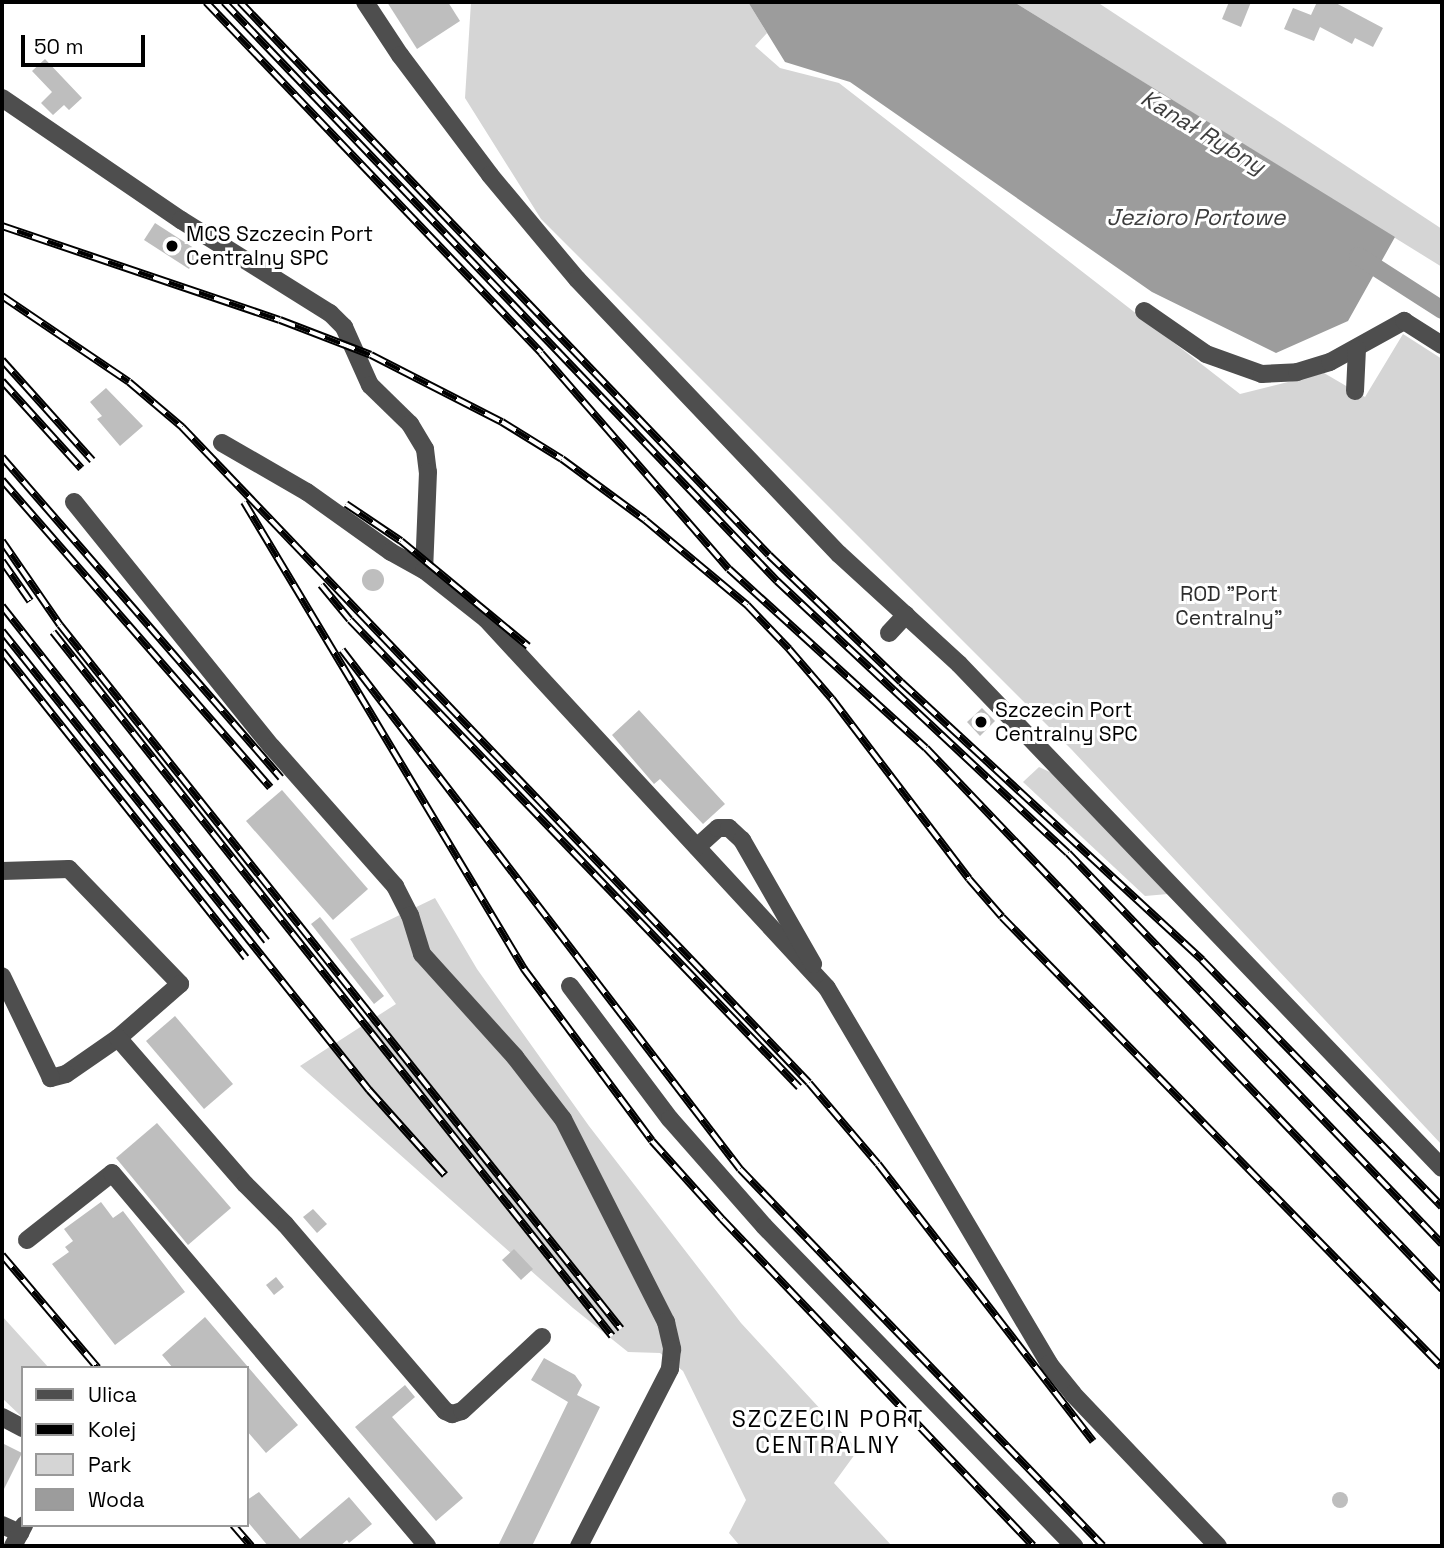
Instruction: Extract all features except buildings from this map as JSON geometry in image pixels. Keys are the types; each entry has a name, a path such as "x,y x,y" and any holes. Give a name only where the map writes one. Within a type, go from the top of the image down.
{"lane":[{"path":"365,2 400,55 490,175 576,279 839,554 1004,710 1442,1168"},
{"path":"2,99 181,220 330,313 344,327 370,385 411,424 425,449 428,472 424,570"},
{"path":"1144,311 1206,354 1262,374 1297,372 1330,362 1404,321 1442,345"},
{"path":"1355,391 1357,349"},
{"path":"222,443 307,492 460,597 511,643 820,981"},
{"path":"74,502 216,679 395,886 410,915 422,954 515,1057 563,1119 666,1322 672,1349 670,1369 579,1546"},
{"path":"889,633 906,615"},
{"path":"697,847 718,828 729,828 742,840 800,938 820,981 1049,1363 1073,1394 1218,1546"},
{"path":"2,871 69,869 180,984 118,1038 66,1074 51,1078 2,976"},
{"path":"569,986 670,1119 755,1217 1074,1546"},
{"path":"118,1038 245,1184 285,1224 445,1411 452,1414 462,1410 541,1337"},
{"path":"27,1240 112,1173 426,1546"},
{"path":"2,1417 21,1427"},
{"path":"2,1525 19,1535"}],"green space":[{"name":"ROD \"Port Centralny\"","path":"471,2 748,2 767,33 755,46 780,68 839,83 1240,394 1324,373 1365,397 1403,334 1442,359 1442,1145 1072,750 541,219 465,98"},
{"path":"1014,2 1097,2 1442,229 1442,267"},
{"path":"1039,767 1052,773 1168,894 1145,896 1023,782"},
{"path":"435,898 477,969 589,1126 741,1323 858,1450 834,1483 892,1546 740,1546 729,1533 746,1500 683,1371 660,1353 628,1352 573,1308 300,1066 396,1004 350,939"},
{"path":"2,1316 47,1366 21,1366 21,1416 2,1398"}],"water":[{"name":"Jezioro Portowe","path":"748,2 1014,2 1395,237 1348,321 1276,353 1152,292 850,82 785,62"}],"waterway":[{"name":"Kanał Rybny","path":"1358,256 1442,310"}],"railway":[{"path":"206,2 541,353 729,569 926,748 1442,1289"},
{"path":"224,2 777,581 1068,853 1442,1244"},
{"path":"240,2 769,555 901,682 1202,960 1442,1207"},
{"path":"2,226 280,320 371,355 502,422 562,459 645,520 747,605 789,649 832,699 969,879 1002,917 1442,1367"},
{"path":"2,296 129,382 182,427 809,1083 878,1164 1093,1441"},
{"path":"2,360 92,460"},
{"path":"2,381 81,468"},
{"path":"2,457 281,778"},
{"path":"2,480 270,787"},
{"path":"244,502 524,969 652,1141 722,1219 1033,1546"},
{"path":"346,504 401,541 528,646"},
{"path":"2,541 60,625 621,1329"},
{"path":"2,561 30,601"},
{"path":"321,585 350,620 799,1087"},
{"path":"2,606 267,941"},
{"path":"2,631 369,1090 445,1175"},
{"path":"53,632 612,1336"},
{"path":"342,650 740,1169 1103,1546"},
{"path":"2,651 246,958"},
{"path":"2,1255 96,1366"},
{"path":"235,1527 251,1546"}],"place":[{"name":"MCS Szczecin Port Centralny SPC","path":"172,246"},
{"name":"Szczecin Port Centralny SPC","path":"981,722"}],"district":[{"name":"SZCZECIN PORT CENTRALNY","path":"828,1432"}]}
